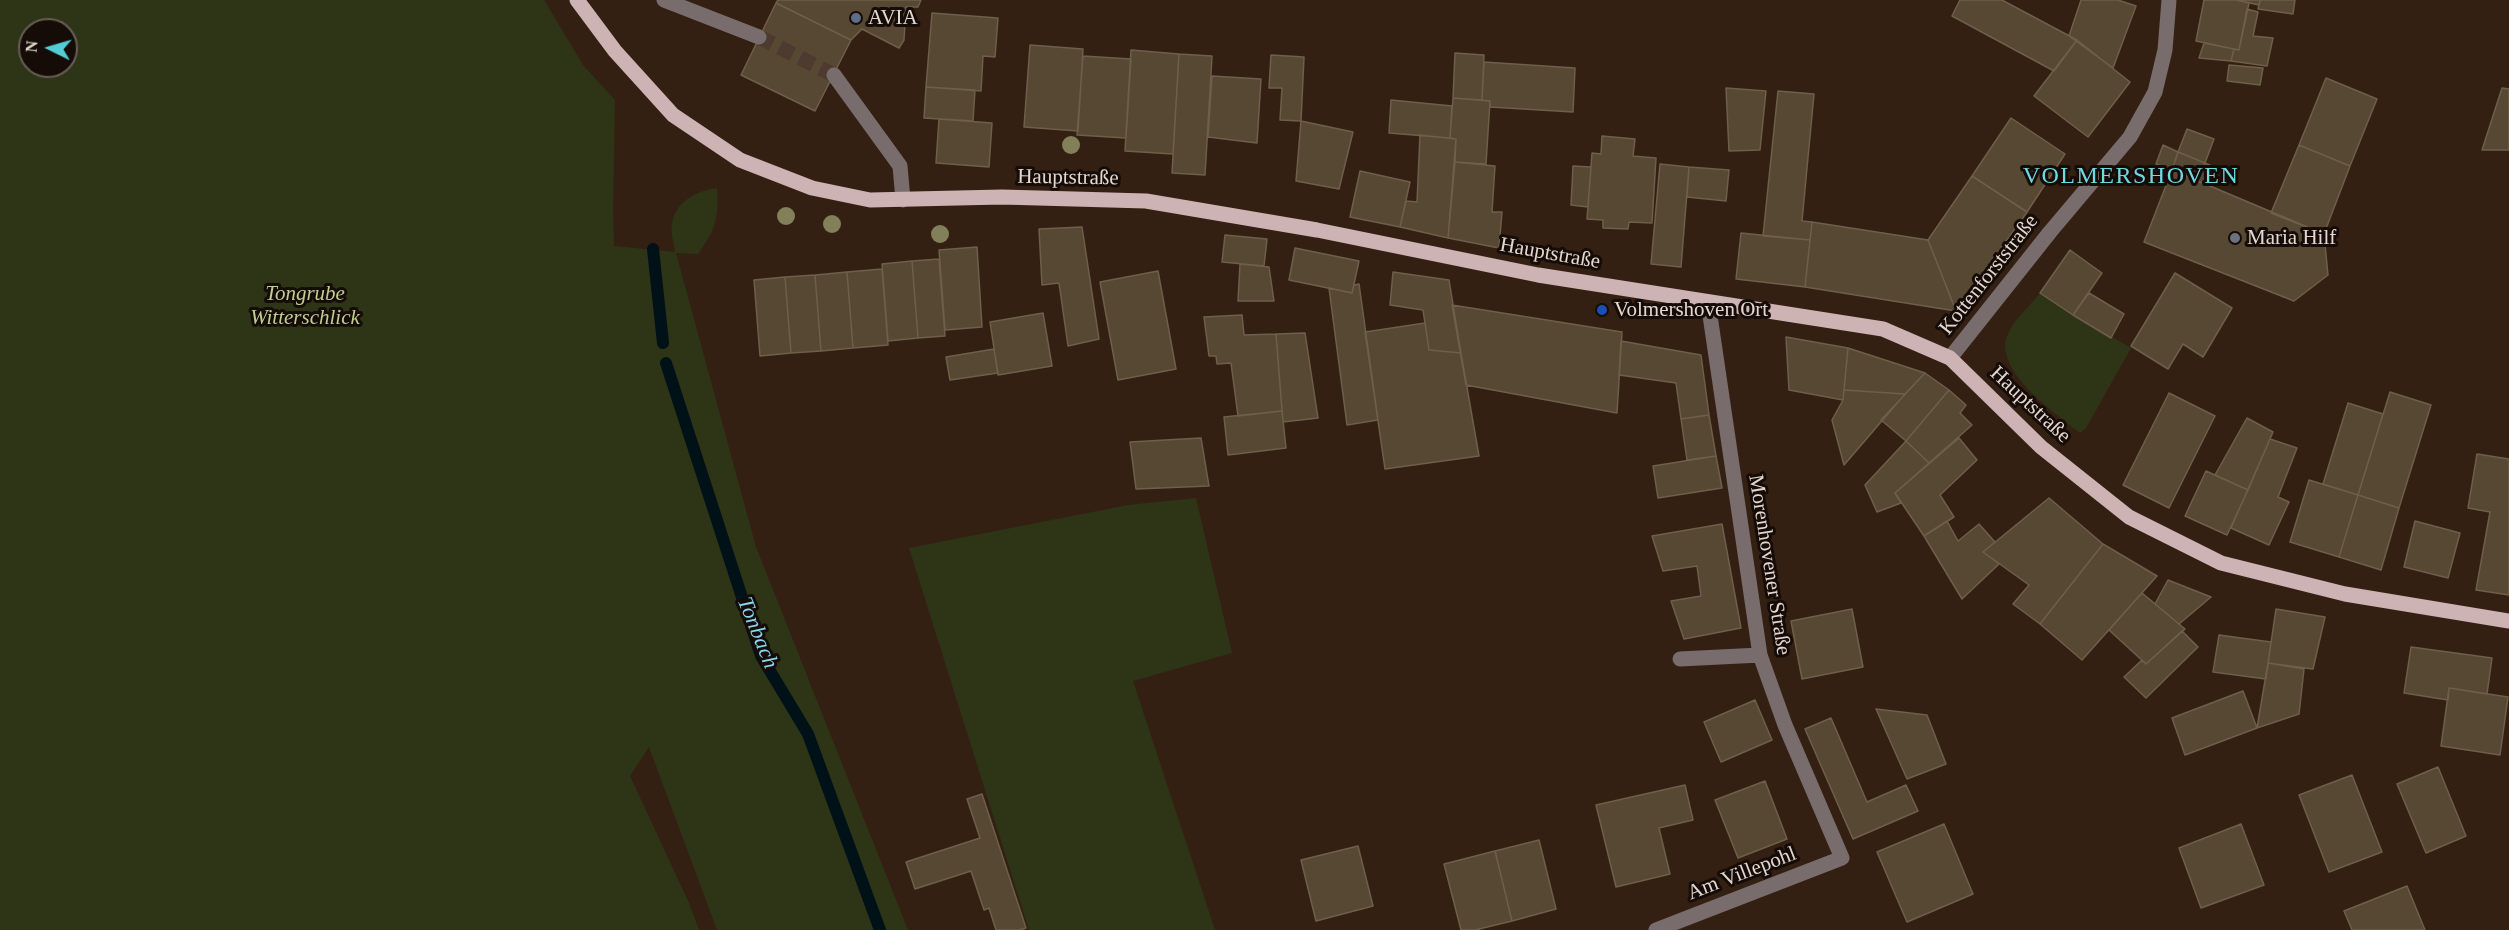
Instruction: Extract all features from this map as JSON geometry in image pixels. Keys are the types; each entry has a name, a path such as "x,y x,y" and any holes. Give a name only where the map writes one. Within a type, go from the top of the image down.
{"main road":[{"name":"Hauptstraße","path":"577,0 615,51 674,115 740,160 812,188 870,200 1014,197 1146,201 1317,230 1538,275 1883,329 1950,358 2041,447 2129,517 2221,563 2345,594 2509,621"}],"street":[{"path":"664,0 759,37"},
{"name":"Kottenforststraße","path":"1950,358 2050,232 2130,137 2155,92 2165,50 2169,0"},
{"path":"834,75 900,166 903,200"},
{"name":"Morenhovener Straße","path":"1708,302 1760,655 1785,725 1842,858"},
{"path":"1680,659 1760,655"},
{"name":"Am Villepohl","path":"1656,930 1842,858"}],"green space":[{"name":"Tongrube Witterschlick","path":"0,0 544,0 583,65 615,100 614,246 675,252 672,227 678,209 688,198 717,188 717,215 704,245 698,254 676,253 756,547 908,930 717,930 649,747 630,776 689,903 699,930 0,930"},
{"path":"2040,293 2131,348 2086,428 2080,433 2029,390 2009,362 2005,348 2011,328"},
{"path":"1196,498 1232,653 1133,681 1215,930 1029,930 909,548 1128,505"}],"building":[{"name":"AVIA","path":"778,0 921,0 918,7 906,7 904,40 899,48 862,29 851,40 776,3"},
{"path":"1960,0 2002,0 2077,40 2054,71 1952,16"},
{"path":"2081,0 2118,0 2136,6 2113,68 2069,36"},
{"path":"2204,0 2236,0 2249,3 2239,50 2196,41"},
{"path":"2236,0 2260,0 2259,5"},
{"path":"2260,0 2295,0 2293,14 2258,9"},
{"path":"776,3 851,40 815,111 741,75"},
{"path":"2247,9 2258,12 2253,36 2273,38 2267,66 2231,61 2234,49 2239,50"},
{"path":"932,13 998,18 995,57 983,56 981,91 926,87"},
{"path":"2077,40 2130,82 2088,137 2034,96"},
{"path":"2204,43 2234,49 2231,61 2199,58"},
{"path":"1030,45 1083,49 1078,131 1024,127"},
{"path":"1131,50 1179,54 1173,154 1125,151"},
{"path":"1455,53 1484,55 1482,100 1453,98"},
{"path":"1179,54 1212,56 1205,175 1172,173"},
{"path":"1271,55 1304,57 1301,121 1280,120 1282,88 1269,88"},
{"path":"1083,56 1131,59 1126,138 1077,135"},
{"path":"1484,62 1575,68 1573,112 1490,107 1490,101 1482,100"},
{"path":"2229,65 2263,68 2260,85 2227,81"},
{"path":"1212,76 1261,79 1257,143 1208,137"},
{"path":"2326,78 2377,99 2350,166 2299,145"},
{"path":"926,87 975,90 973,121 924,118"},
{"path":"1726,88 1766,91 1760,150 1729,151"},
{"path":"2502,88 2509,89 2509,150 2482,150"},
{"path":"1778,91 1814,94 1802,221 1812,222 1810,240 1763,236"},
{"path":"1453,98 1490,101 1486,164 1455,162 1456,139 1450,138"},
{"path":"1391,100 1452,106 1450,138 1389,133"},
{"path":"2011,118 2065,154 2027,212 1972,176"},
{"path":"939,119 992,123 989,167 936,163"},
{"path":"1301,121 1353,132 1339,189 1296,181"},
{"path":"2187,129 2214,139 2205,163 2178,152"},
{"path":"1420,135 1456,139 1448,238 1400,227 1406,201 1417,202"},
{"path":"1602,136 1635,139 1633,156 1656,158 1652,223 1629,222 1628,229 1603,228 1603,220 1587,219 1592,153 1601,154"},
{"path":"2163,145 2178,152 2172,170 2156,164"},
{"path":"2299,145 2350,166 2324,234 2271,213"},
{"path":"2178,152 2205,163 2197,181 2172,170"},
{"path":"1455,162 1495,166 1492,212 1502,212 1499,248 1448,238"},
{"path":"2205,163 2214,167 2207,185 2197,181"},
{"path":"1660,164 1689,167 1681,267 1651,264"},
{"path":"1573,166 1591,167 1588,207 1571,205"},
{"path":"1689,167 1729,170 1726,201 1687,197"},
{"name":"Maria Hilf","path":"2172,170 2324,234 2328,275 2294,301 2144,242"},
{"path":"1360,171 1410,182 1400,227 1350,217"},
{"path":"1972,176 2027,212 1956,311 1928,240"},
{"path":"1812,222 1928,240 1956,311 1805,287"},
{"path":"1082,227 1099,339 1068,346 1059,283 1042,285 1039,229"},
{"path":"1741,233 1810,240 1805,287 1736,279"},
{"path":"1225,235 1267,239 1264,266 1222,262"},
{"path":"977,247 982,327 945,330 939,250"},
{"path":"1295,248 1359,261 1352,293 1289,280"},
{"path":"2070,250 2102,273 2073,315 2040,293"},
{"path":"939,259 945,336 918,338 912,261"},
{"path":"912,261 918,338 888,341 882,264"},
{"path":"1240,264 1269,267 1274,301 1238,301"},
{"path":"882,269 888,345 853,348 847,272"},
{"path":"1158,271 1176,369 1118,380 1100,282"},
{"path":"847,272 853,348 821,351 815,275"},
{"path":"1393,272 1449,280 1461,353 1429,350 1423,310 1390,305"},
{"path":"2175,273 2232,308 2203,357 2183,344 2168,369 2131,346"},
{"path":"815,275 821,351 791,353 785,277"},
{"path":"785,277 791,353 760,356 754,280"},
{"path":"1359,284 1378,420 1347,425 1329,288 1352,293 1354,285"},
{"path":"2089,293 2124,314 2111,338 2073,315"},
{"path":"1452,305 1622,332 1617,413 1466,385"},
{"path":"1043,313 1052,366 998,375 990,322"},
{"path":"1242,315 1244,335 1276,334 1282,411 1238,416 1231,363 1217,364 1216,356 1209,356 1204,317"},
{"path":"1425,323 1429,350 1461,353 1479,456 1385,469 1365,332"},
{"path":"1305,333 1318,418 1283,422 1276,334"},
{"path":"1786,337 1848,348 1843,400 1789,390"},
{"path":"1621,341 1701,355 1709,415 1681,419 1676,383 1619,375"},
{"path":"1848,348 1925,373 1905,394 1844,390"},
{"path":"994,349 998,373 950,380 946,357"},
{"path":"1925,373 1949,390 1906,441 1881,420"},
{"path":"1844,390 1905,394 1844,465 1832,420 1843,400"},
{"path":"1949,390 1966,405 1960,413 1972,425 1929,463 1906,441"},
{"path":"2390,392 2431,405 2399,508 2358,495"},
{"path":"2169,393 2215,416 2169,508 2123,485"},
{"path":"2348,403 2383,414 2358,495 2323,484"},
{"path":"1282,411 1286,448 1228,455 1224,417"},
{"path":"1709,415 1716,456 1687,460 1681,419"},
{"path":"2247,418 2273,432 2248,490 2215,475"},
{"path":"1201,438 1209,486 1136,489 1130,442"},
{"path":"1959,438 1977,460 1940,495 1954,517 1924,536 1895,493"},
{"path":"2270,439 2297,448 2278,497 2289,502 2269,545 2231,528"},
{"path":"1906,441 1929,463 1895,493 1901,503 1877,512 1865,485"},
{"path":"2477,454 2509,459 2509,595 2476,590 2490,512 2468,508"},
{"path":"1716,456 1722,488 1658,498 1653,466"},
{"path":"2206,471 2248,490 2227,535 2185,516"},
{"path":"2309,480 2358,495 2339,557 2290,542"},
{"path":"2358,495 2399,508 2381,570 2339,557"},
{"path":"2049,498 2103,544 2040,624 2013,604 2029,585 1983,552"},
{"path":"1947,521 1958,541 1979,524 1995,542 1983,552 1999,564 1962,599 1924,536"},
{"path":"2415,521 2460,533 2448,578 2404,567"},
{"path":"1722,524 1741,628 1684,639 1671,601 1701,596 1697,566 1663,571 1652,536"},
{"path":"2103,544 2157,576 2082,660 2040,624"},
{"path":"2168,580 2211,597 2179,624 2155,604"},
{"path":"2142,593 2185,629 2146,664 2109,630"},
{"path":"1852,609 1863,667 1802,679 1791,621"},
{"path":"2276,609 2325,617 2313,669 2268,663"},
{"path":"2182,631 2198,647 2146,698 2124,677 2142,660 2146,664"},
{"path":"2219,635 2271,642 2266,679 2213,672"},
{"path":"2411,647 2492,658 2487,694 2449,688 2448,700 2404,693"},
{"path":"2268,663 2304,669 2299,714 2257,728"},
{"path":"2449,688 2508,697 2500,755 2441,746"},
{"path":"2243,691 2257,728 2185,755 2172,718"},
{"path":"1755,700 1772,740 1721,762 1704,722"},
{"path":"1876,709 1927,715 1946,764 1907,779"},
{"path":"1831,718 1867,802 1906,785 1918,811 1853,839 1805,729"},
{"path":"2438,767 2466,836 2426,853 2397,784"},
{"path":"2352,775 2382,852 2329,872 2299,795"},
{"path":"1765,781 1787,839 1738,858 1715,800"},
{"path":"1685,785 1693,820 1659,828 1670,874 1616,887 1596,805"},
{"path":"982,794 1026,928 996,930 989,908 984,910 971,871 915,889 906,862 980,838 967,799"},
{"path":"1944,824 1973,894 1907,922 1877,852"},
{"path":"2241,824 2264,885 2201,908 2179,848"},
{"path":"1539,840 1556,909 1512,921 1495,851"},
{"path":"1358,846 1373,906 1316,921 1301,860"},
{"path":"1495,851 1512,921 1475,930 1461,930 1444,864"},
{"path":"2407,886 2425,930 2352,930 2344,911"}],"waterway":[{"name":"Tonbach","path":"653,249 663,343"},
{"name":"Tonbach","path":"666,363 761,656 808,734 880,930"}],"tunnel":[{"path":"759,37 834,75"}],"place":[{"name":"AVIA","path":"856,18"},
{"name":"Maria Hilf","path":"2235,238"},
{"name":"Volmershoven Ort","path":"1602,310"}],"district":[{"name":"VOLMERSHOVEN","path":"2131,177"}]}
